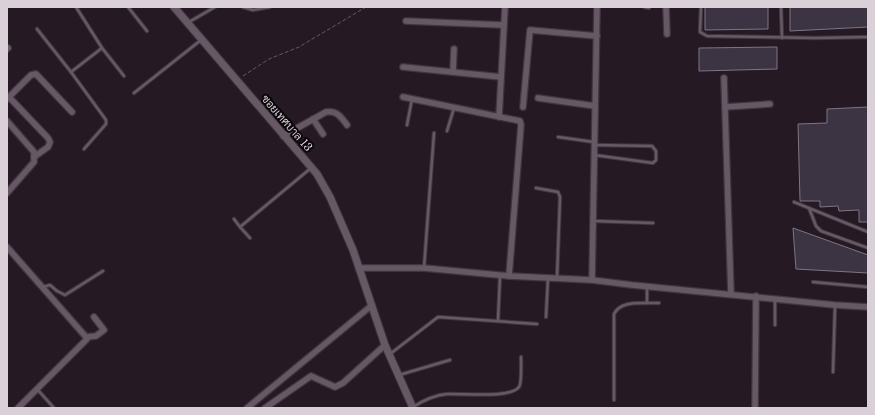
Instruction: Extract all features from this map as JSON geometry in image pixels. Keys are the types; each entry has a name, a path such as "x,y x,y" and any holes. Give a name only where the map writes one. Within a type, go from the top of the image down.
{"street":[{"path":"499,117 505,7"},
{"path":"592,280 598,7"},
{"path":"666,7 667,34"},
{"name":"ซอยเทศบาล 13","path":"177,8 187,24 311,168 330,197 359,268 385,345 413,408"},
{"path":"406,21 504,25"},
{"path":"523,107 530,30 597,36"},
{"path":"453,72 454,49"},
{"path":"403,67 501,77"},
{"path":"34,157 48,147 50,142 48,138 8,98 31,75 36,74 72,112"},
{"path":"724,78 731,294"},
{"path":"403,97 520,121 521,125 508,276"},
{"path":"538,98 595,106"},
{"path":"725,107 770,104"},
{"path":"283,136 313,119 332,111 337,113 347,125"},
{"path":"313,119 323,134"},
{"path":"7,120 34,152 34,162 7,193"},
{"path":"7,247 86,337"},
{"path":"359,268 424,268 508,276 592,280 647,287 775,298 836,306 868,307"},
{"path":"755,408 756,296"},
{"path":"248,408 371,306"},
{"path":"86,337 96,336 104,330 94,317"},
{"path":"18,408 87,339 86,337"},
{"path":"265,408 311,376 327,385 335,387 339,385 385,345"}],"lane":[{"path":"76,7 102,48 124,76"},
{"path":"128,7 147,31"},
{"path":"187,24 215,7"},
{"path":"243,7 253,10 270,7"},
{"path":"644,7 649,8"},
{"path":"701,7 700,32 707,36 782,38 868,36"},
{"path":"781,7 782,38"},
{"path":"37,29 106,120 106,124 84,149"},
{"path":"134,92 201,39"},
{"path":"71,72 102,48"},
{"path":"407,126 412,98"},
{"path":"447,131 454,107"},
{"path":"424,268 434,133"},
{"path":"558,137 594,143 652,146 656,151 656,160 652,163 594,155"},
{"path":"240,227 311,168"},
{"path":"536,188 554,190 558,192 560,197 557,278"},
{"path":"794,202 868,232"},
{"path":"809,208 816,226 821,231 868,248"},
{"path":"234,219 250,238"},
{"path":"594,221 653,223"},
{"path":"42,287 48,284 65,295 103,271"},
{"path":"498,321 500,275"},
{"path":"546,316 548,278"},
{"path":"813,282 868,287"},
{"path":"647,287 647,303"},
{"path":"775,298 775,325"},
{"path":"614,400 614,314 617,309 627,304 659,303"},
{"path":"833,372 836,306"},
{"path":"389,355 438,317 537,324"},
{"path":"413,408 426,399 446,394 495,394 517,389 520,385 521,357"},
{"path":"398,375 450,360"},
{"path":"37,388 54,408"}],"path":[{"path":"235,80 269,59 299,48 366,7"}],"building":[{"path":"705,7 768,7 768,29 705,30"},
{"path":"790,7 868,7 868,27 790,31"},
{"path":"777,47 777,69 699,71 699,48"},
{"path":"868,107 868,222 859,222 859,210 839,211 838,206 820,207 820,201 800,201 798,124 827,123 827,109"},
{"path":"793,228 868,255 868,273 796,269"}]}
